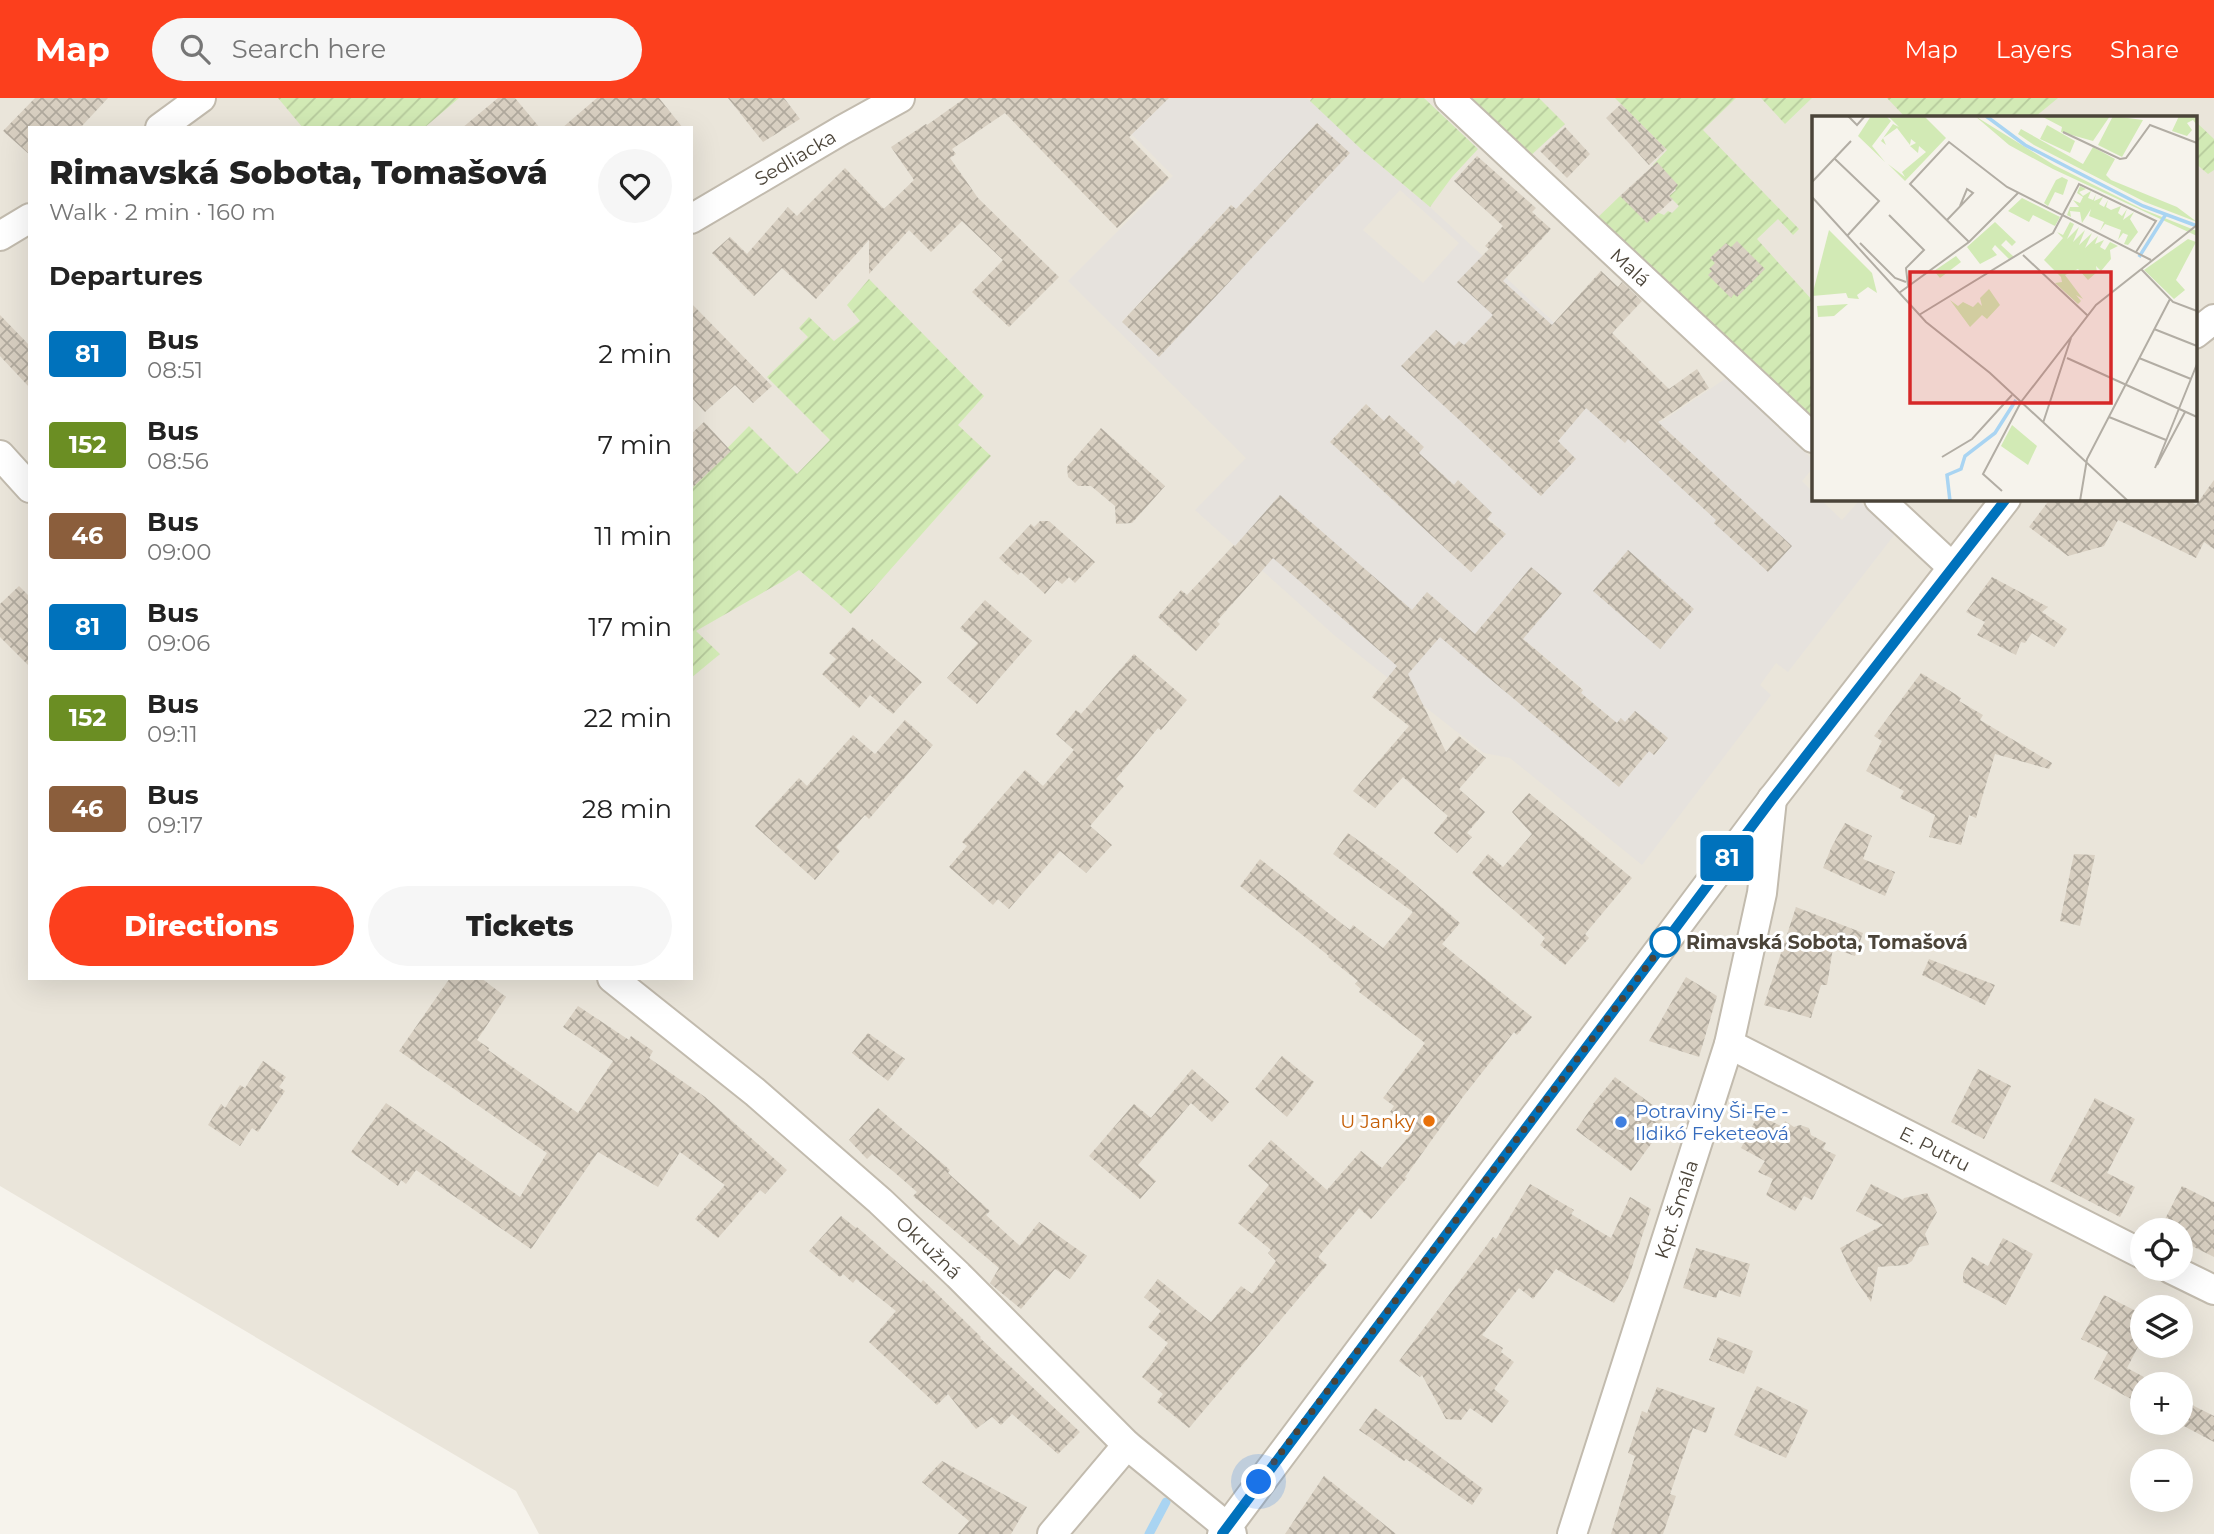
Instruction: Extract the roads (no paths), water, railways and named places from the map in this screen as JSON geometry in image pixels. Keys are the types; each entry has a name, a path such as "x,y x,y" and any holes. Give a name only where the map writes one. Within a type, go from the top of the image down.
{"street":[{"path":"163,126 201,98"},
{"name":"Sedliacka","path":"693,218 901,98"},
{"name":"Malá","path":"1449,98 1812,437"},
{"path":"0,236 28,219"},
{"path":"2196,333 2214,319"},
{"path":"0,455 28,486"},
{"path":"1880,500 1951,566"},
{"path":"1227,1531 1773,798 1951,566 2005,500"},
{"name":"Kpt. Šmála","path":"1572,1534 1729,1044 1762,893 1773,798"},
{"name":"Okružná","path":"615,980 755,1092 880,1201 958,1275 1127,1445 1227,1531"},
{"name":"E. Putru","path":"1729,1044 2130,1248"},
{"path":"2193,1280 2214,1290"},
{"path":"1052,1534 1127,1445"}],"waterway":[{"path":"1149,1534 1166,1502"}],"place":[{"name":"Rimavská Sobota, Tomašová","path":"1665,942"},
{"name":"U Janky","path":"1429,1121"},
{"name":"Potraviny Ši-Fe - Ildikó Feketeová","path":"1621,1122"}]}
